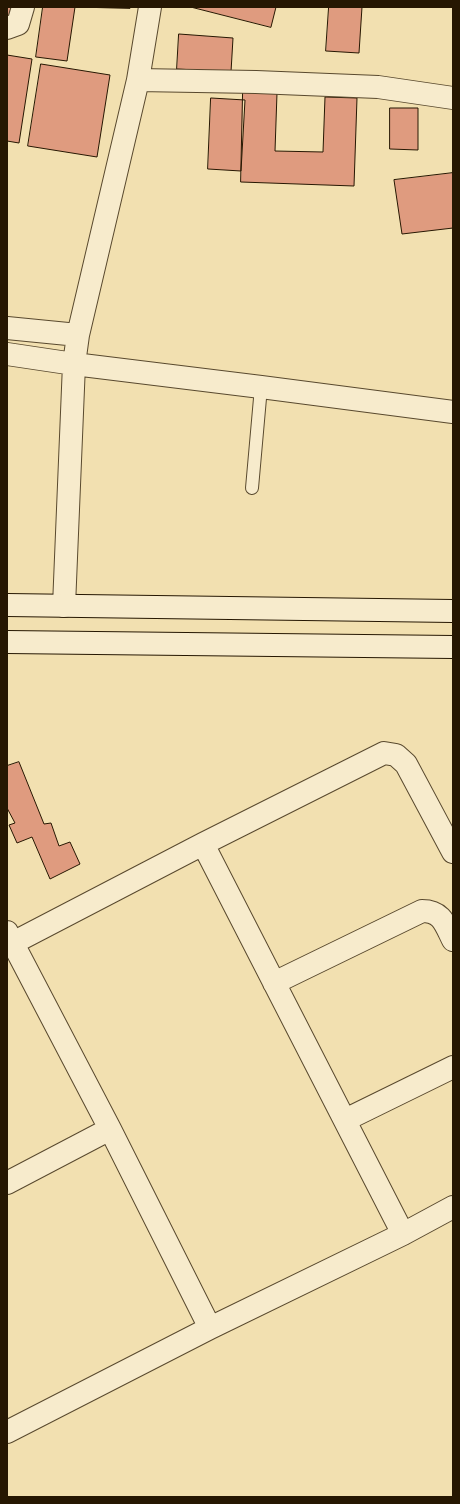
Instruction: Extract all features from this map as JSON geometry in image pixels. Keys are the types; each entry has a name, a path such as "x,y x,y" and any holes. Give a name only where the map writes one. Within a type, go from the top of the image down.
{"street":[{"path":"7,28 18,24 22,7"},
{"path":"64,606 74,364 78,335 138,80 150,7"},
{"path":"138,80 256,82 378,87 453,98"},
{"path":"7,328 78,335"},
{"path":"7,354 74,364 453,412"},
{"path":"7,605 453,611"},
{"path":"7,642 453,646"},
{"path":"210,1328 110,1129 9,941 384,753 396,755 406,764 453,852"},
{"path":"203,844 403,1234"},
{"path":"274,983 422,911 435,913 439,916 453,940"},
{"path":"345,1120 453,1067"},
{"path":"7,1183 110,1129"},
{"path":"7,1432 210,1328 403,1234 453,1207"}],"lane":[{"path":"252,488 261,387"}],"building":[{"path":"7,7 11,7 9,18 7,18"},
{"path":"43,7 75,7 67,61 36,57"},
{"path":"78,7 130,7 130,8"},
{"path":"191,7 276,7 271,27"},
{"path":"329,7 362,7 359,53 326,51"},
{"path":"179,34 233,38 231,72 177,69"},
{"path":"7,55 32,59 19,143 7,141"},
{"path":"41,64 110,75 97,157 28,146"},
{"path":"243,92 277,93 275,151 323,152 325,97 357,98 354,186 241,182"},
{"path":"211,98 245,100 241,171 208,169"},
{"path":"390,108 418,108 418,150 390,149"},
{"path":"453,173 453,228 402,234 394,180"},
{"path":"19,762 44,824 51,823 59,846 70,842 80,864 50,879 32,837 17,843 9,825 15,823 7,808 7,766"}]}
